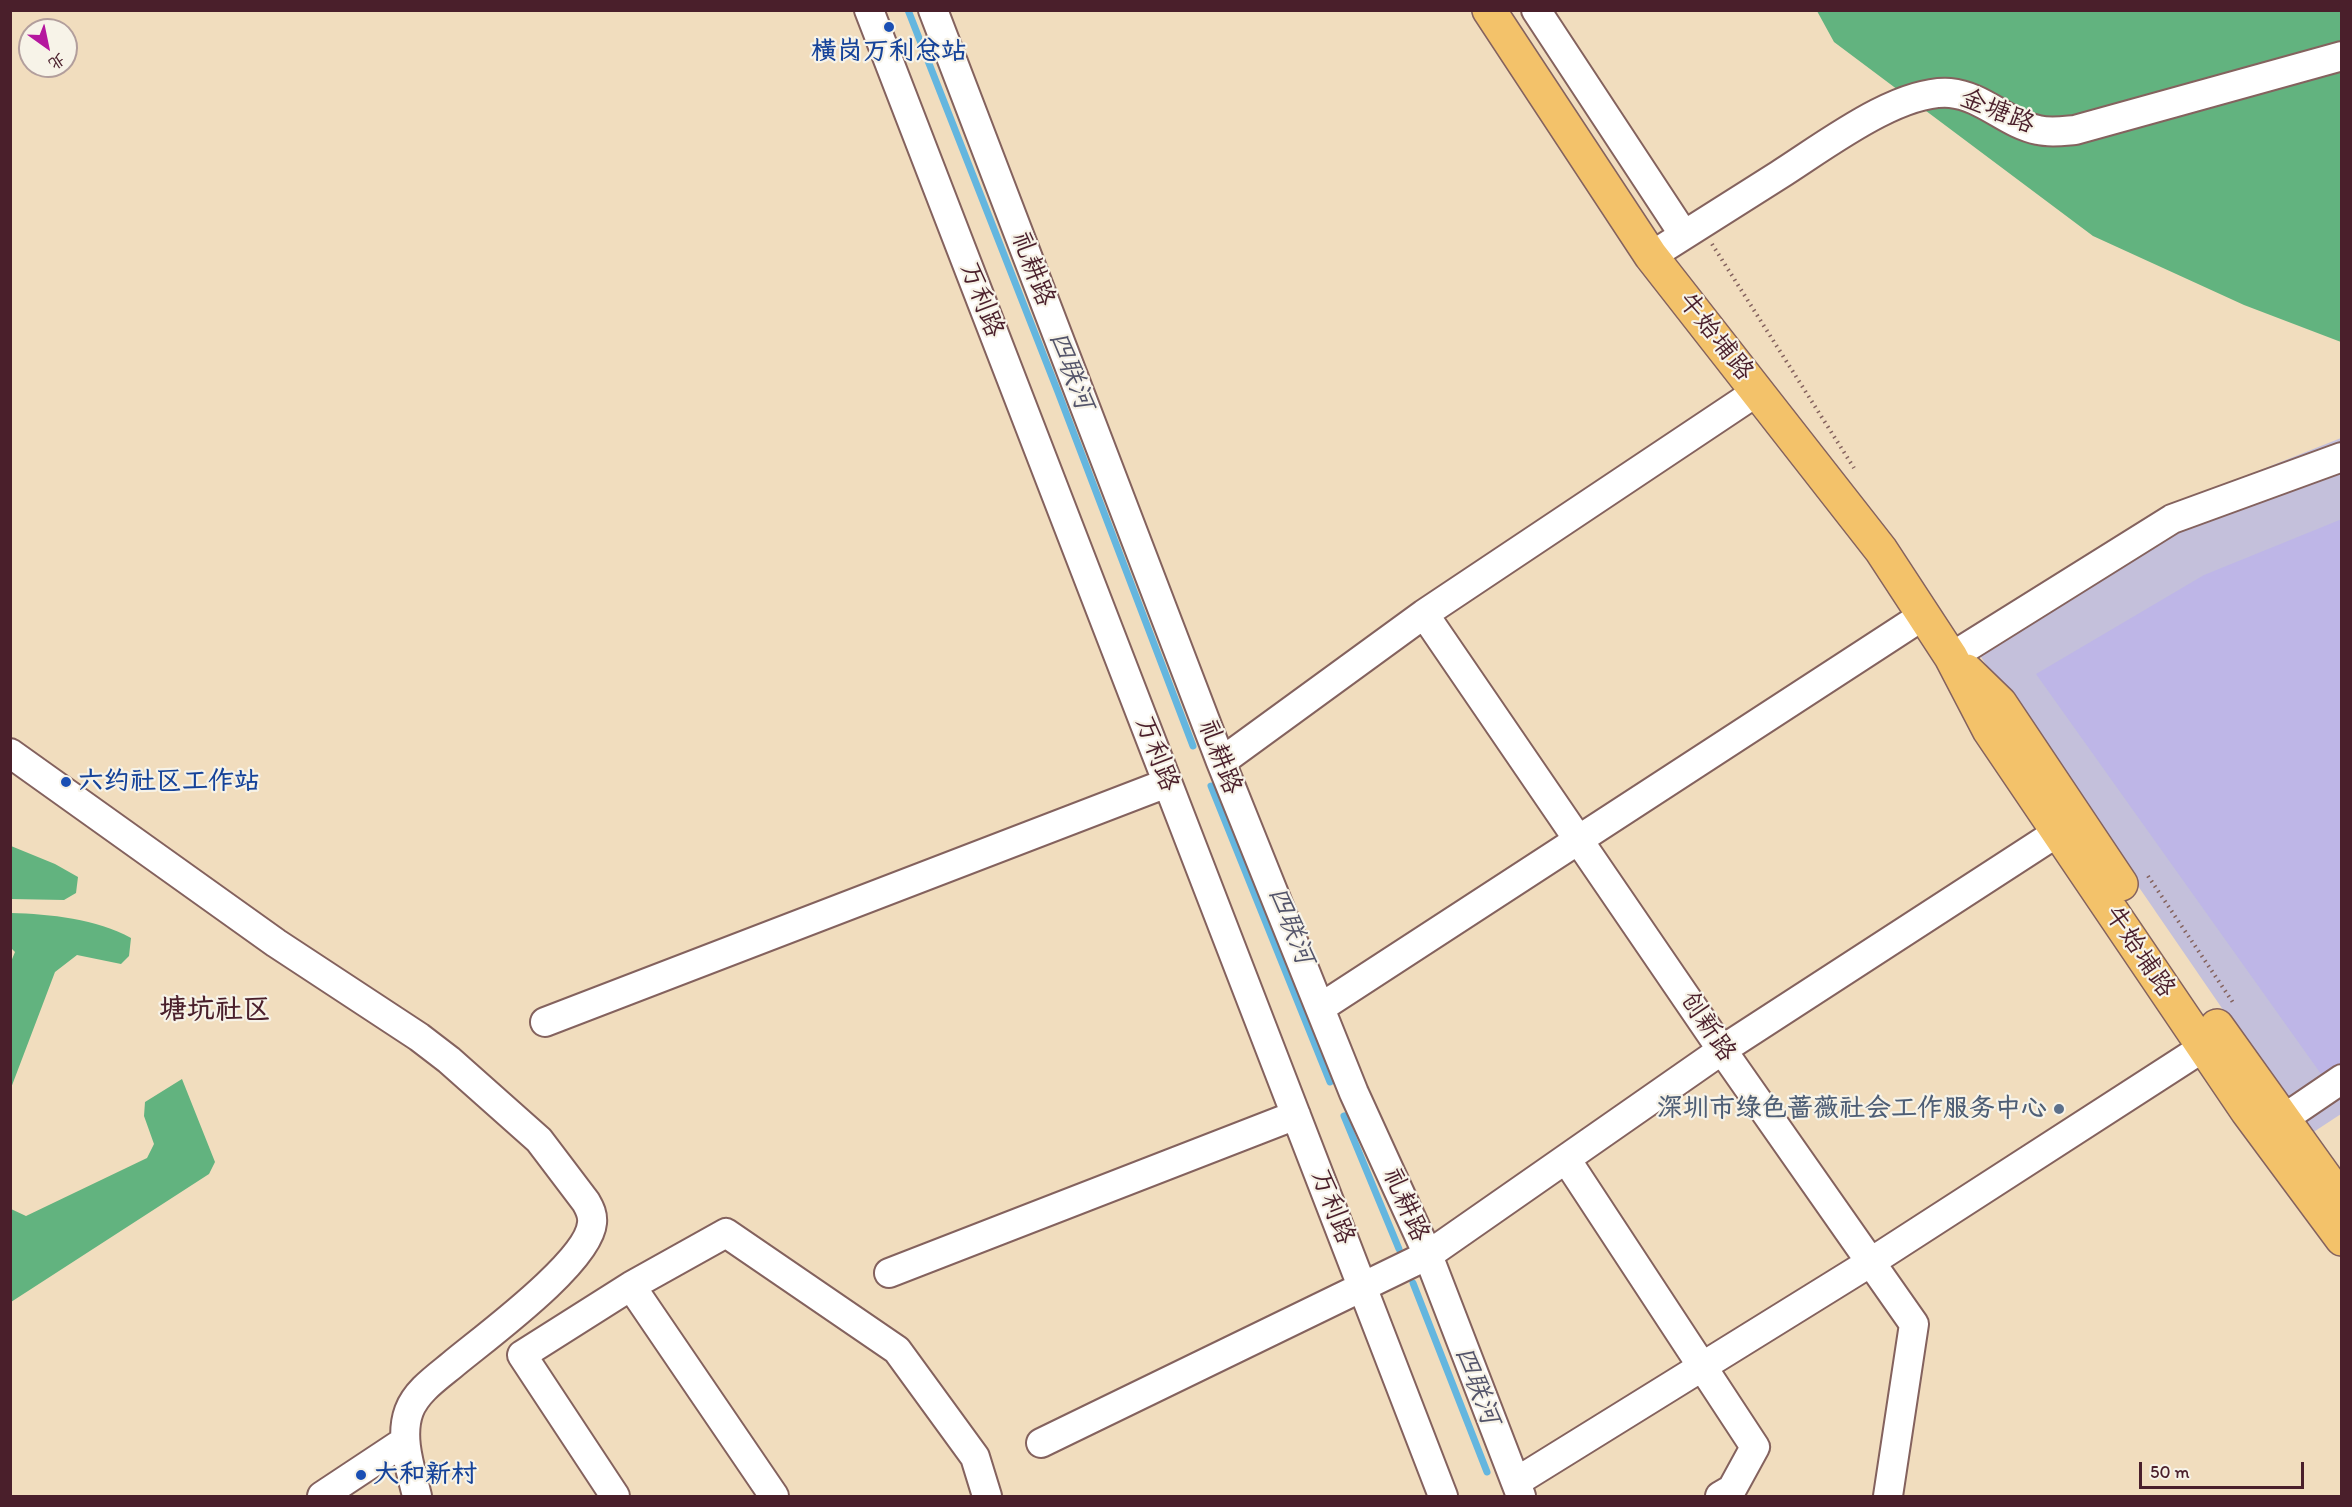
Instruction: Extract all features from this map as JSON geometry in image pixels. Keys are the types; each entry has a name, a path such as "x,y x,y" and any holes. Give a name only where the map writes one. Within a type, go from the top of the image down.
{"main road":[{"name":"牛始埔路","path":"1490,10 1651,256 1881,550 1951,657 2000,703 2068,826 2204,1047 2272,1126 2342,1201"},
{"name":"牛始埔路","path":"2068,826 2272,1126 2342,1239"}],"street":[{"name":"万利路","path":"869,10 1443,1497"},
{"name":"礼耕路","path":"933,10 1221,762 1354,1093 1428,1256 1518,1489"},
{"path":"1536,10 1697,238"},
{"name":"金塘路","path":"1651,256 1697,238 1855,127 1898,105 1927,95 1949,93 1966,96 2019,123 2038,130 2056,132 2075,130 2342,56"},
{"path":"1221,762 1424,614 1758,391"},
{"path":"1951,657 2172,519 2342,457"},
{"name":"创新路","path":"1424,614 1722,1050 1914,1324 1888,1497"},
{"path":"1320,1008 1924,615"},
{"path":"10,753 276,943 419,1037 449,1060 511,1112 539,1140 586,1202 592,1213 592,1224 589,1236 577,1253 548,1285 428,1385 409,1409 405,1424 405,1441 417,1497"},
{"path":"545,1022 1167,783"},
{"path":"1041,1443 1428,1256 1722,1050 2068,826"},
{"path":"1518,1489 1703,1366 1871,1262 2204,1047"},
{"path":"2272,1126 2342,1079"},
{"path":"889,1273 1296,1115"},
{"path":"1566,1159 1755,1447 1732,1489 1720,1497"},
{"path":"615,1497 522,1355 631,1286 726,1233 897,1350 975,1456 987,1497"},
{"path":"631,1286 774,1497"},
{"path":"322,1497 405,1441"}],"path":[{"path":"1697,238 1855,469"},
{"path":"2144,870 2238,1009"}],"shaded area":[{"path":"2341,438 2341,1114 2309,1135 1963,631 2165,508"}],"green space":[{"path":"1817,11 2341,11 2341,342 2244,305 2093,236 1834,42"},
{"path":"11,846 55,864 78,877 76,893 64,900 11,899"},
{"path":"11,913 88,922 131,938 129,956 121,964 77,955 55,972 11,1088 10,964 15,952 11,948"},
{"path":"182,1079 215,1162 209,1174 11,1302 11,1209 26,1216 147,1158 154,1144 144,1116 145,1102"}],"building":[{"path":"2342,519 2342,1063 2321,1074 2036,674 2204,575"}],"waterway":[{"name":"四联河","path":"908,10 1058,392 1193,746"},
{"name":"四联河","path":"1211,786 1330,1082"},
{"name":"四联河","path":"1344,1116 1399,1249"},
{"name":"四联河","path":"1413,1283 1487,1472"}],"place":[{"name":"横岗万利总站","path":"889,27"},
{"name":"六约社区工作站","path":"66,782"},
{"name":"深圳市绿色蔷薇社会工作服务中心","path":"2059,1109"},
{"name":"大和新村","path":"361,1475"}],"district":[{"name":"塘坑社区","path":"215,1011"}]}
